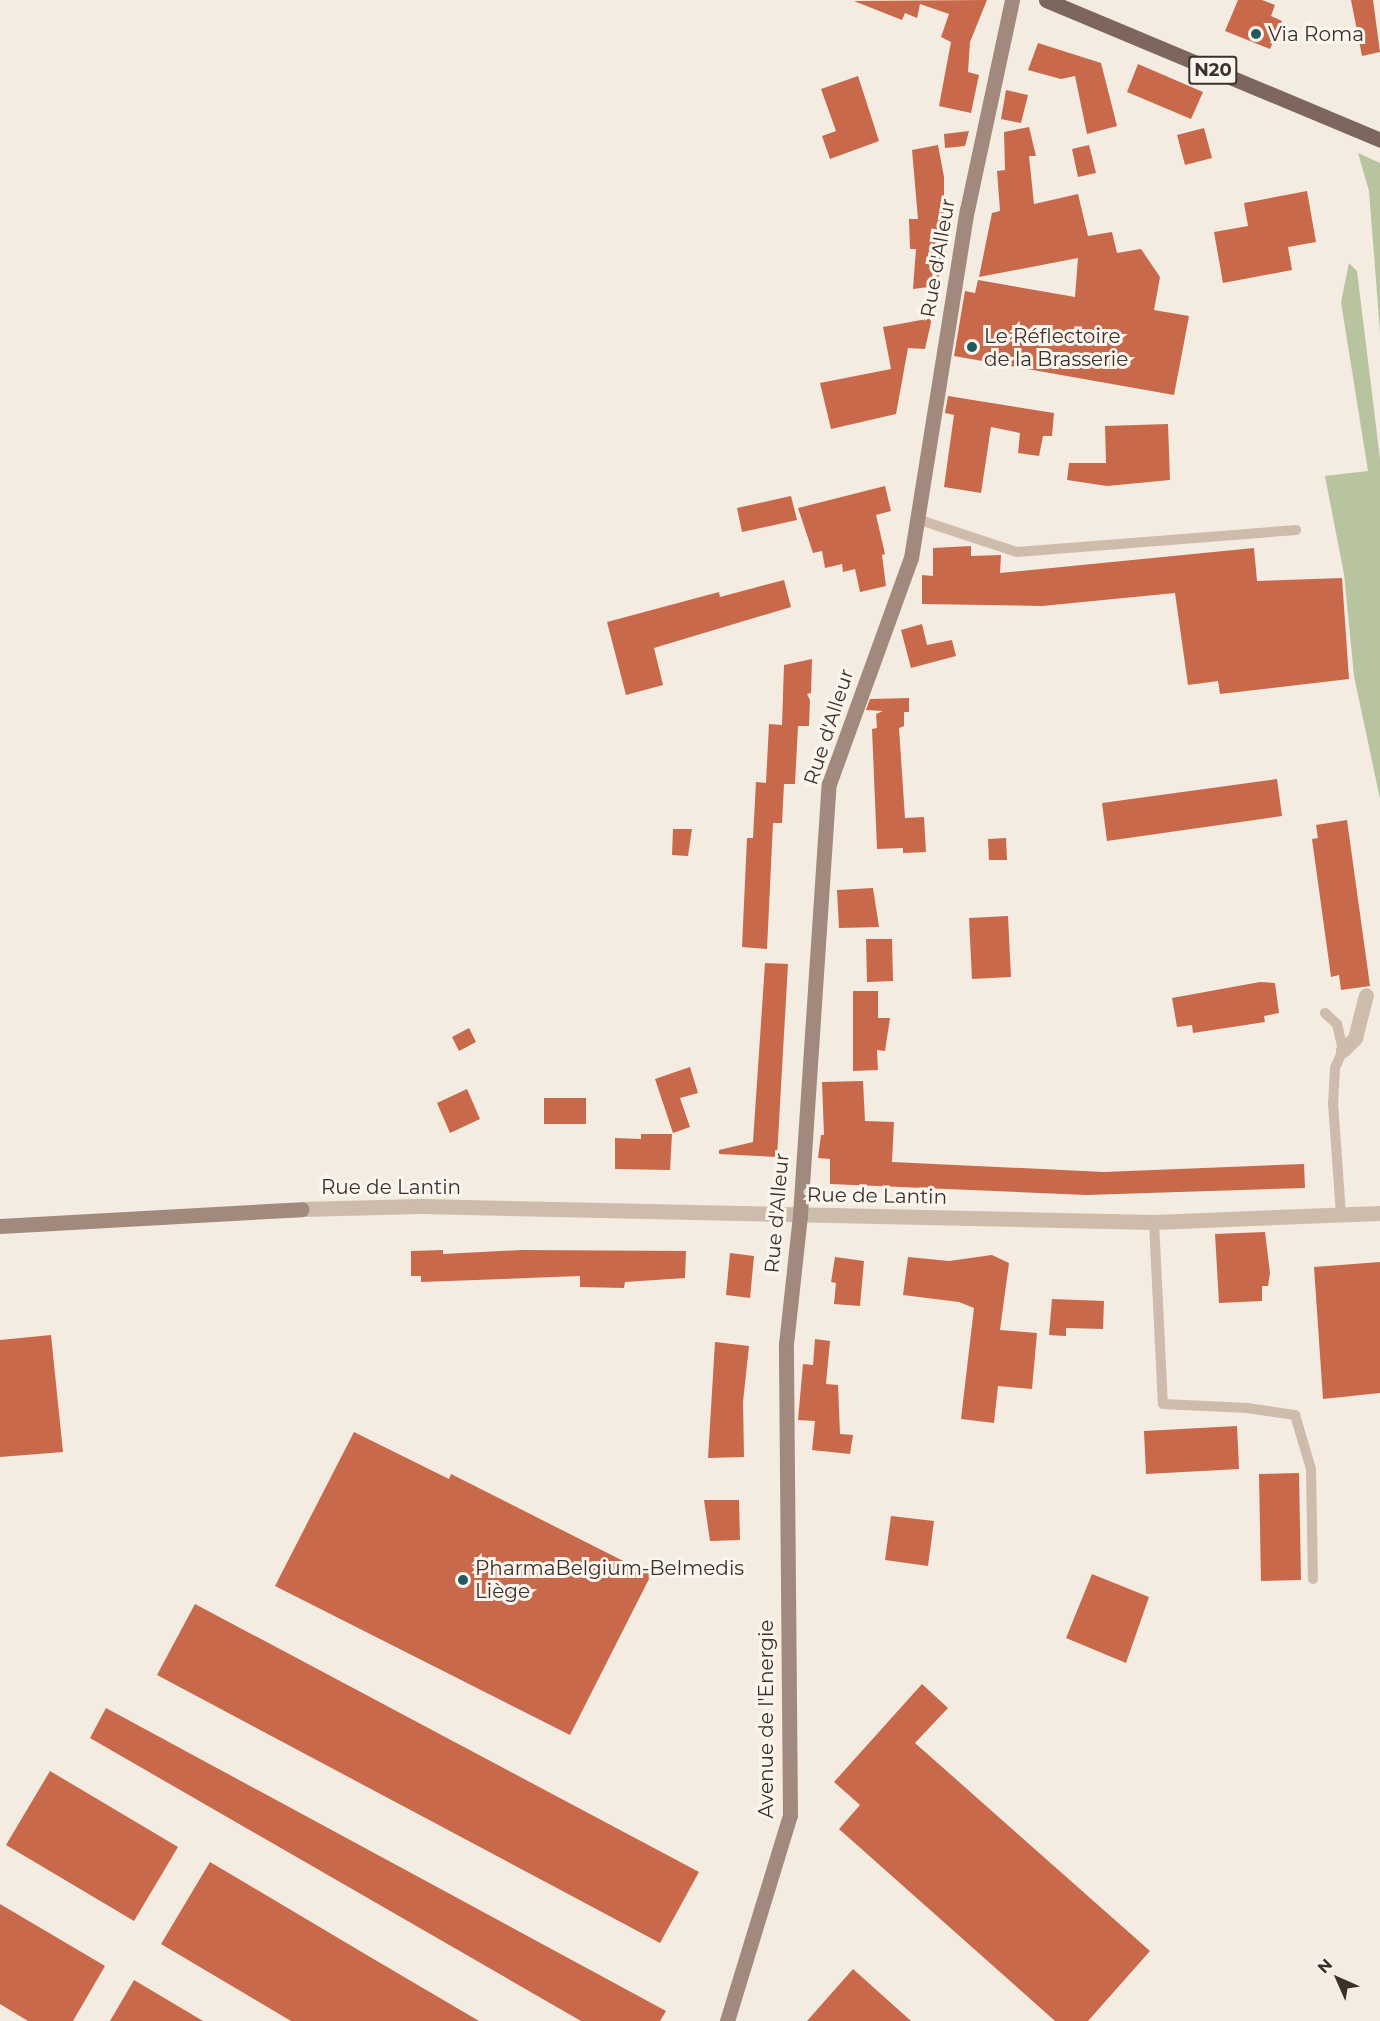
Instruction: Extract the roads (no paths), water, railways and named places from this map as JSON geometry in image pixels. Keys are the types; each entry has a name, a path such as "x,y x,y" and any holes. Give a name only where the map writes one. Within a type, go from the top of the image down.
{"main road":[{"name":"N20","path":"1046,0 1380,140"}],"street":[{"name":"Rue d'Alleur","path":"786,1517 786,1344 800,1215 829,784 912,558 967,210 1012,0"},
{"path":"1343,1050 1355,1038 1366,995"},
{"name":"Rue de Lantin","path":"0,1226 53,1220 420,1206 1154,1222 1380,1213"},
{"name":"Avenue de l'Energie","path":"727,2021 790,1815 786,1517"}],"lane":[{"path":"917,519 1017,552 1296,530"},
{"path":"1325,1013 1337,1024 1343,1050 1335,1068 1333,1102 1341,1214"},
{"path":"1154,1222 1163,1404 1247,1408 1295,1415 1311,1469 1313,1579"}],"place":[{"name":"Via Roma","path":"1256,34"},
{"name":"Le Réflectoire de la Brasserie","path":"972,347"},
{"name":"PharmaBelgium-Belmedis Liège","path":"463,1580"}]}
